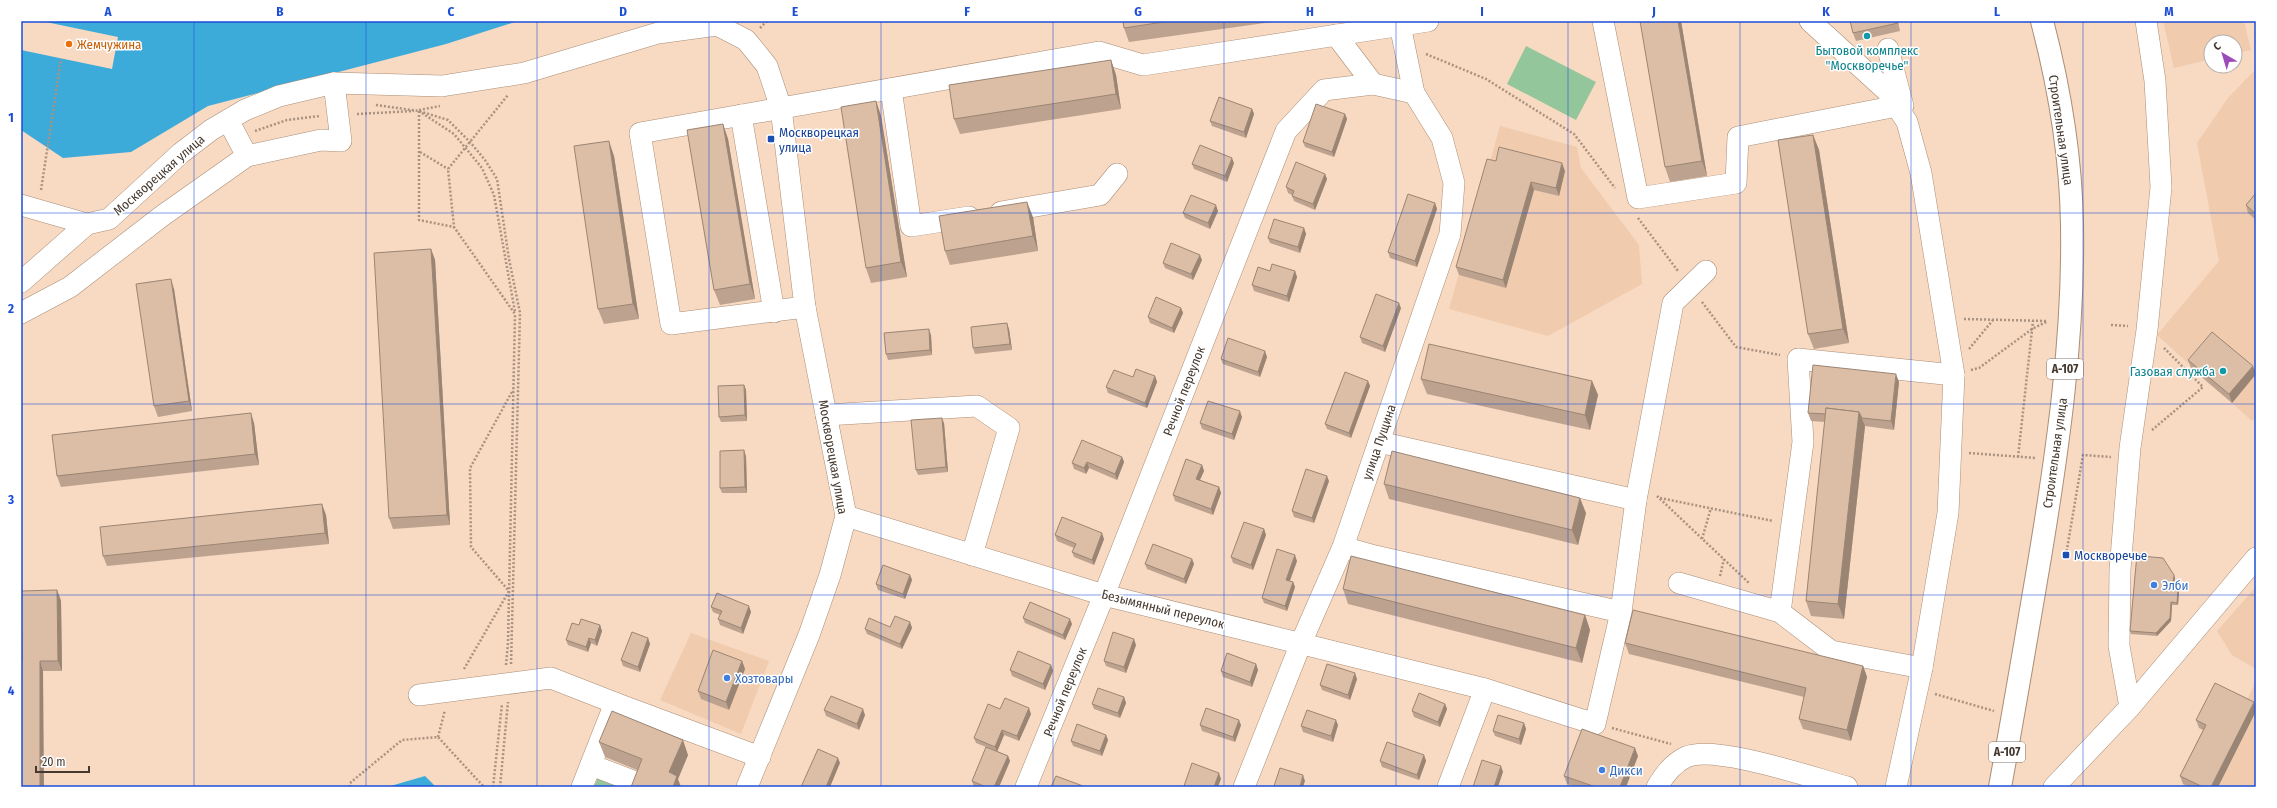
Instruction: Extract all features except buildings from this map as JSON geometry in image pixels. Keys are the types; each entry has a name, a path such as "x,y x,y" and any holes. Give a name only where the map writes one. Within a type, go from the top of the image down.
{"highway":[{"name":"Строительная улица","path":"2000,787 2050,496 2063,396 2072,290 2072,222 2067,156 2058,94 2042,21"}],"street":[{"path":"805,307 671,324 640,132 1099,52 1143,65 1336,35 1402,35 1428,21"},
{"path":"1603,21 1638,198 1736,183 1738,136 1902,114"},
{"path":"1810,21 1887,91 1902,114"},
{"path":"2130,707 2119,646 2122,453 2146,330 2161,188 2155,81 2146,21"},
{"name":"Москворецкая улица","path":"29,208 87,224 109,219 181,153 210,130 233,129 279,96 334,83 442,86 524,73 658,33 717,24 746,40 767,66 781,108 805,307 846,516 830,575 809,635 747,787"},
{"path":"1336,35 1373,84"},
{"path":"1402,35 1414,93"},
{"path":"1888,49 1902,114 1921,173 1954,375 1948,512 1922,668 1896,787"},
{"path":"21,313 70,287 162,216 247,156 321,140 341,141 334,83"},
{"name":"Речной переулок","path":"1026,787 1104,595 1286,131 1324,90 1373,84 1414,93"},
{"path":"891,88 911,226 1100,196 1117,174"},
{"name":"улица Пущина","path":"1244,787 1300,643 1343,547 1450,234 1454,183 1442,138 1414,93"},
{"path":"741,115 774,312"},
{"path":"233,129 247,156"},
{"path":"21,282 87,224"},
{"path":"1595,724 1621,612 1639,479 1673,303 1706,271"},
{"path":"1780,612 1803,442 1798,359 1954,375"},
{"path":"826,416 977,406 1009,428 972,555"},
{"path":"1379,442 1636,500"},
{"name":"Безымянный переулок","path":"846,516 1104,595 1485,689 1595,724"},
{"path":"1343,547 1375,556 1621,612"},
{"path":"2054,787 2130,707 2256,558"},
{"path":"1679,583 1780,612 1831,651 1922,668"},
{"path":"418,695 507,682 551,678 760,757"},
{"path":"1448,787 1485,689"},
{"path":"582,787 615,703"},
{"path":"1657,787 1670,769 1687,757 1706,753 1739,758 1846,787"},
{"path":"590,765 633,781 630,787"}],"path":[{"path":"1402,35 1486,79 1574,134 1619,192"},
{"path":"29,208 61,58"},
{"path":"509,93 448,169 454,227 515,314"},
{"path":"419,110 454,134 482,168 494,195 515,314 507,682 493,787"},
{"path":"419,110 419,220 454,227"},
{"path":"233,129 287,120 419,110 448,120 470,142 497,178 509,259 520,313 507,682 500,787"},
{"path":"419,152 448,169"},
{"path":"1636,216 1736,347 1798,359"},
{"path":"1944,318 2048,321 2032,329 1979,368 1954,375"},
{"path":"1954,375 1974,342 1993,320"},
{"path":"2018,457 2033,321"},
{"path":"2066,555 2083,456 2122,453 2203,387 2146,330"},
{"path":"509,591 471,547 470,468 514,390"},
{"path":"1951,452 2040,459"},
{"path":"1639,479 1752,586"},
{"path":"1659,498 1792,524"},
{"path":"1702,539 1711,508"},
{"path":"438,737 452,690 509,591"},
{"path":"1917,690 2013,716"},
{"path":"1595,724 1677,745"},
{"path":"350,787 350,783 402,740 438,737"},
{"path":"438,737 484,787"}],"shaded area":[{"path":"2163,21 2244,21 2251,50 2243,52 2243,34 2203,34 2203,61 2174,68"},
{"path":"2256,69 2256,417 2252,421 2157,335 2219,261 2197,143 2228,98"},
{"path":"1500,126 1577,147 1581,168 1639,245 1642,284 1548,336 1449,309"},
{"path":"2256,587 2256,669 2232,655 2217,631"},
{"path":"691,633 769,661 741,734 660,700"},
{"path":"2256,681 2256,787 2182,787 2208,733 2245,705"}],"green space":[{"path":"1526,46 1596,82 1576,120 1507,84"},
{"path":"599,775 625,787 594,787"}],"water":[{"path":"21,21 518,21 446,44 208,106 131,152 63,158 21,130"},
{"path":"425,776 436,787 387,787"}],"pier":[{"name":"Жемчужина","path":"22,21 41,21 118,37 112,69 21,50"}],"place":[{"name":"Бытовой комплекс \"Москворечье\"","path":"1867,36"},
{"name":"Жемчужина","path":"69,44"},
{"name":"Москворецкая улица","path":"771,139"},
{"name":"Газовая служба","path":"2223,371"},
{"name":"Москворечье","path":"2066,555"},
{"name":"Элби","path":"2154,585"},
{"name":"Хозтовары","path":"727,678"},
{"name":"Дикси","path":"1602,770"}]}
